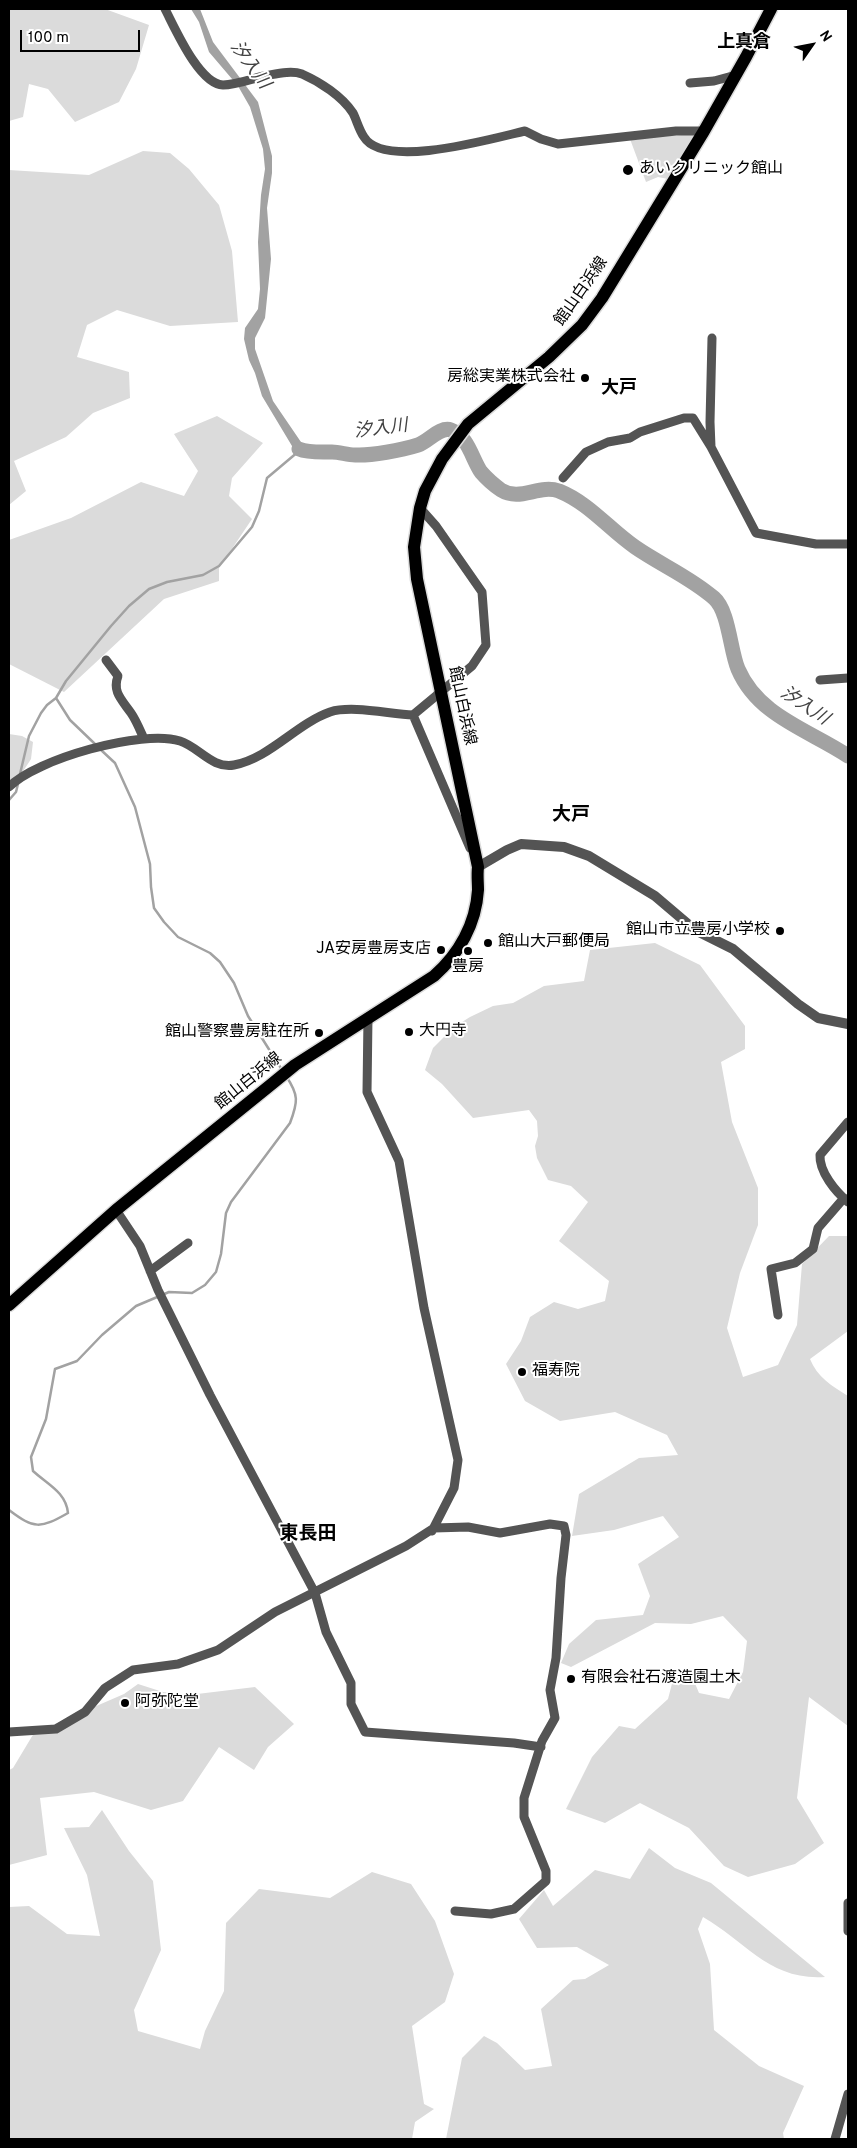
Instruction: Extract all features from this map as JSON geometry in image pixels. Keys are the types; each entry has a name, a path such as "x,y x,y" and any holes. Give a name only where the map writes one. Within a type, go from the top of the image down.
{"main road":[{"name":"館山白浜線","path":"9,1305 116,1210 273,1083 368,1017 434,976 456,953 465,940 475,908 478,891 478,867 417,579 414,547 420,508 425,491 442,459 468,424 549,357 582,325 602,298 704,131 771,9"}],"street":[{"path":"164,9 191,56 205,75 216,83 232,83 288,72 299,73 313,79 337,96 352,112 364,139 372,145 394,151 441,149 525,131 541,139 558,144 676,131 704,131"},
{"path":"690,83 714,81 736,75"},
{"path":"711,447 712,338"},
{"path":"563,478 586,452 600,445 630,438 640,432 684,418 693,418 711,447 756,533 816,544 848,544"},
{"path":"12,784 26,775 58,760 134,739 170,738 183,742 223,765 233,765 244,762 280,743 331,712 347,710 413,715 472,666 486,645 482,592 436,526 420,508"},
{"path":"106,660 118,676 115,684 118,696 132,714 144,739"},
{"path":"820,680 848,678"},
{"path":"413,715 478,867 521,844 564,848 589,856 655,896 695,930 733,949 798,1004 818,1018 848,1024"},
{"path":"368,1017 367,1092 399,1161 424,1308 458,1460 454,1488 432,1531"},
{"path":"778,1315 771,1269 795,1263 813,1249 818,1228 846,1200 823,1171 820,1156 848,1122"},
{"path":"116,1210 140,1246 164,1302 315,1593 326,1632 351,1683 351,1704 364,1732 514,1743 541,1747"},
{"path":"150,1271 188,1243"},
{"path":"9,1732 56,1729 85,1712 105,1688 133,1670 178,1664 218,1650 275,1612 315,1593 432,1531 434,1528 468,1527 500,1533 550,1524 564,1526 566,1534 556,1658 550,1690 554,1718 541,1747 524,1798 524,1817 546,1871 546,1881 514,1909 491,1914 455,1911"},
{"path":"848,1903 848,1931"},
{"path":"835,2139 848,2094"}],"shaded area":[{"path":"9,9 105,9 149,25 136,69 119,102 75,122 48,89 29,84 23,117 9,121"},
{"path":"191,9 200,9 213,42 258,102 272,156 272,173 267,208 271,259 265,318 255,338 255,349 273,401 303,445 319,451 311,453 295,451 262,396 249,360 244,339 245,328 258,309 260,289 258,242 265,169 263,149 250,107 238,86 209,52 199,22"},
{"path":"695,135 668,179 658,177 646,182 630,139"},
{"path":"143,151 170,153 189,169 219,205 232,251 238,322 170,326 117,310 87,325 77,357 129,372 130,398 93,413 66,437 14,461 26,491 9,505 9,170 89,175"},
{"path":"217,416 263,443 232,478 229,496 252,519 219,568 219,581 164,599 64,692 9,664 9,540 71,518 141,482 184,496 198,471 174,434"},
{"path":"9,734 22,736 33,742 31,759 9,793"},
{"path":"655,943 700,965 745,1026 745,1049 721,1062 732,1122 758,1188 758,1225 740,1273 727,1328 743,1377 778,1365 797,1325 802,1264 829,1236 848,1236 848,1331 810,1359 821,1376 848,1396 848,1726 809,1697 797,1798 824,1843 795,1864 748,1877 724,1866 689,1828 640,1803 605,1823 566,1809 592,1757 619,1726 635,1729 668,1699 674,1676 688,1667 699,1693 729,1699 743,1672 747,1641 723,1616 691,1624 655,1623 571,1667 561,1663 569,1644 596,1620 643,1615 650,1596 638,1564 679,1537 663,1516 614,1530 572,1536 579,1494 639,1458 678,1455 667,1435 615,1412 560,1421 525,1401 506,1364 521,1341 530,1317 554,1302 578,1309 605,1301 609,1281 559,1241 588,1202 571,1186 548,1180 537,1158 535,1146 538,1136 537,1121 529,1110 473,1118 442,1084 425,1070 433,1048 454,1027 470,1017 493,1006 513,1003 544,986 584,981 590,950"},
{"path":"138,1684 163,1692 189,1695 255,1687 294,1724 268,1747 254,1770 219,1747 183,1801 151,1810 94,1792 40,1798 47,1855 9,1865 9,1770 13,1768 34,1733 124,1694"},
{"path":"102,1810 129,1851 153,1881 161,1950 134,2010 138,2031 200,2049 205,2031 224,1991 226,1923 259,1889 330,1898 372,1872 411,1884 435,1921 454,1974 445,2002 412,2026 424,2104 434,2109 415,2122 412,2139 9,2139 9,1907 29,1906 67,1934 100,1936 87,1875 64,1828 89,1827"},
{"path":"649,1848 675,1868 711,1883 825,1977 806,1977 789,1973 773,1966 703,1917 698,1929 710,1964 714,2030 759,2066 804,2086 783,2133 784,2139 446,2139 462,2058 484,2036 497,2043 525,2070 552,2066 541,2009 573,1980 585,1979 609,1965 577,1947 537,1948 519,1919 544,1890 553,1906 595,1870 630,1879"}],"waterway":[{"name":"汐入川","path":"299,449 311,452 335,452 352,455 378,454 418,445 438,432 447,429 462,437 481,472 501,490 508,493 522,494 552,489 570,496 635,547 714,598 723,612 738,669 758,699 786,720 848,756"},
{"path":"20,774 29,736 41,713 56,698 66,681 111,626 129,606 149,589 167,582 203,575 219,566 252,527 259,511 267,478 299,451"},
{"path":"56,698 70,720 95,744"},
{"path":"101,750 115,763 135,807 150,864 154,908 178,937 210,953 220,962 234,983 248,1016 282,1070"},
{"path":"9,800 16,792 18,784"},
{"path":"9,1510 25,1521 37,1525 50,1522 68,1513 64,1499 60,1494 33,1471 31,1457 46,1419 55,1369 77,1361 102,1335 136,1306 169,1292 192,1293 205,1285 216,1272 221,1254 226,1213 231,1202 290,1123 293,1116 296,1099 293,1088 286,1076"}],"place":[{"name":"あいクリニック館山","path":"628,170"},
{"name":"房総実業株式会社","path":"585,378"},
{"name":"館山市立豊房小学校","path":"780,931"},
{"name":"館山大戸郵便局","path":"488,943"},
{"name":"JA安房豊房支店","path":"441,950"},
{"name":"豊房","path":"468,951"},
{"name":"大円寺","path":"409,1032"},
{"name":"館山警察豊房駐在所","path":"319,1033"},
{"name":"福寿院","path":"522,1372"},
{"name":"有限会社石渡造園土木","path":"571,1679"},
{"name":"阿弥陀堂","path":"125,1703"}],"district":[{"name":"上真倉","path":"744,43"},
{"name":"大戸","path":"619,389"},
{"name":"大戸","path":"571,816"},
{"name":"東長田","path":"308,1535"}]}
